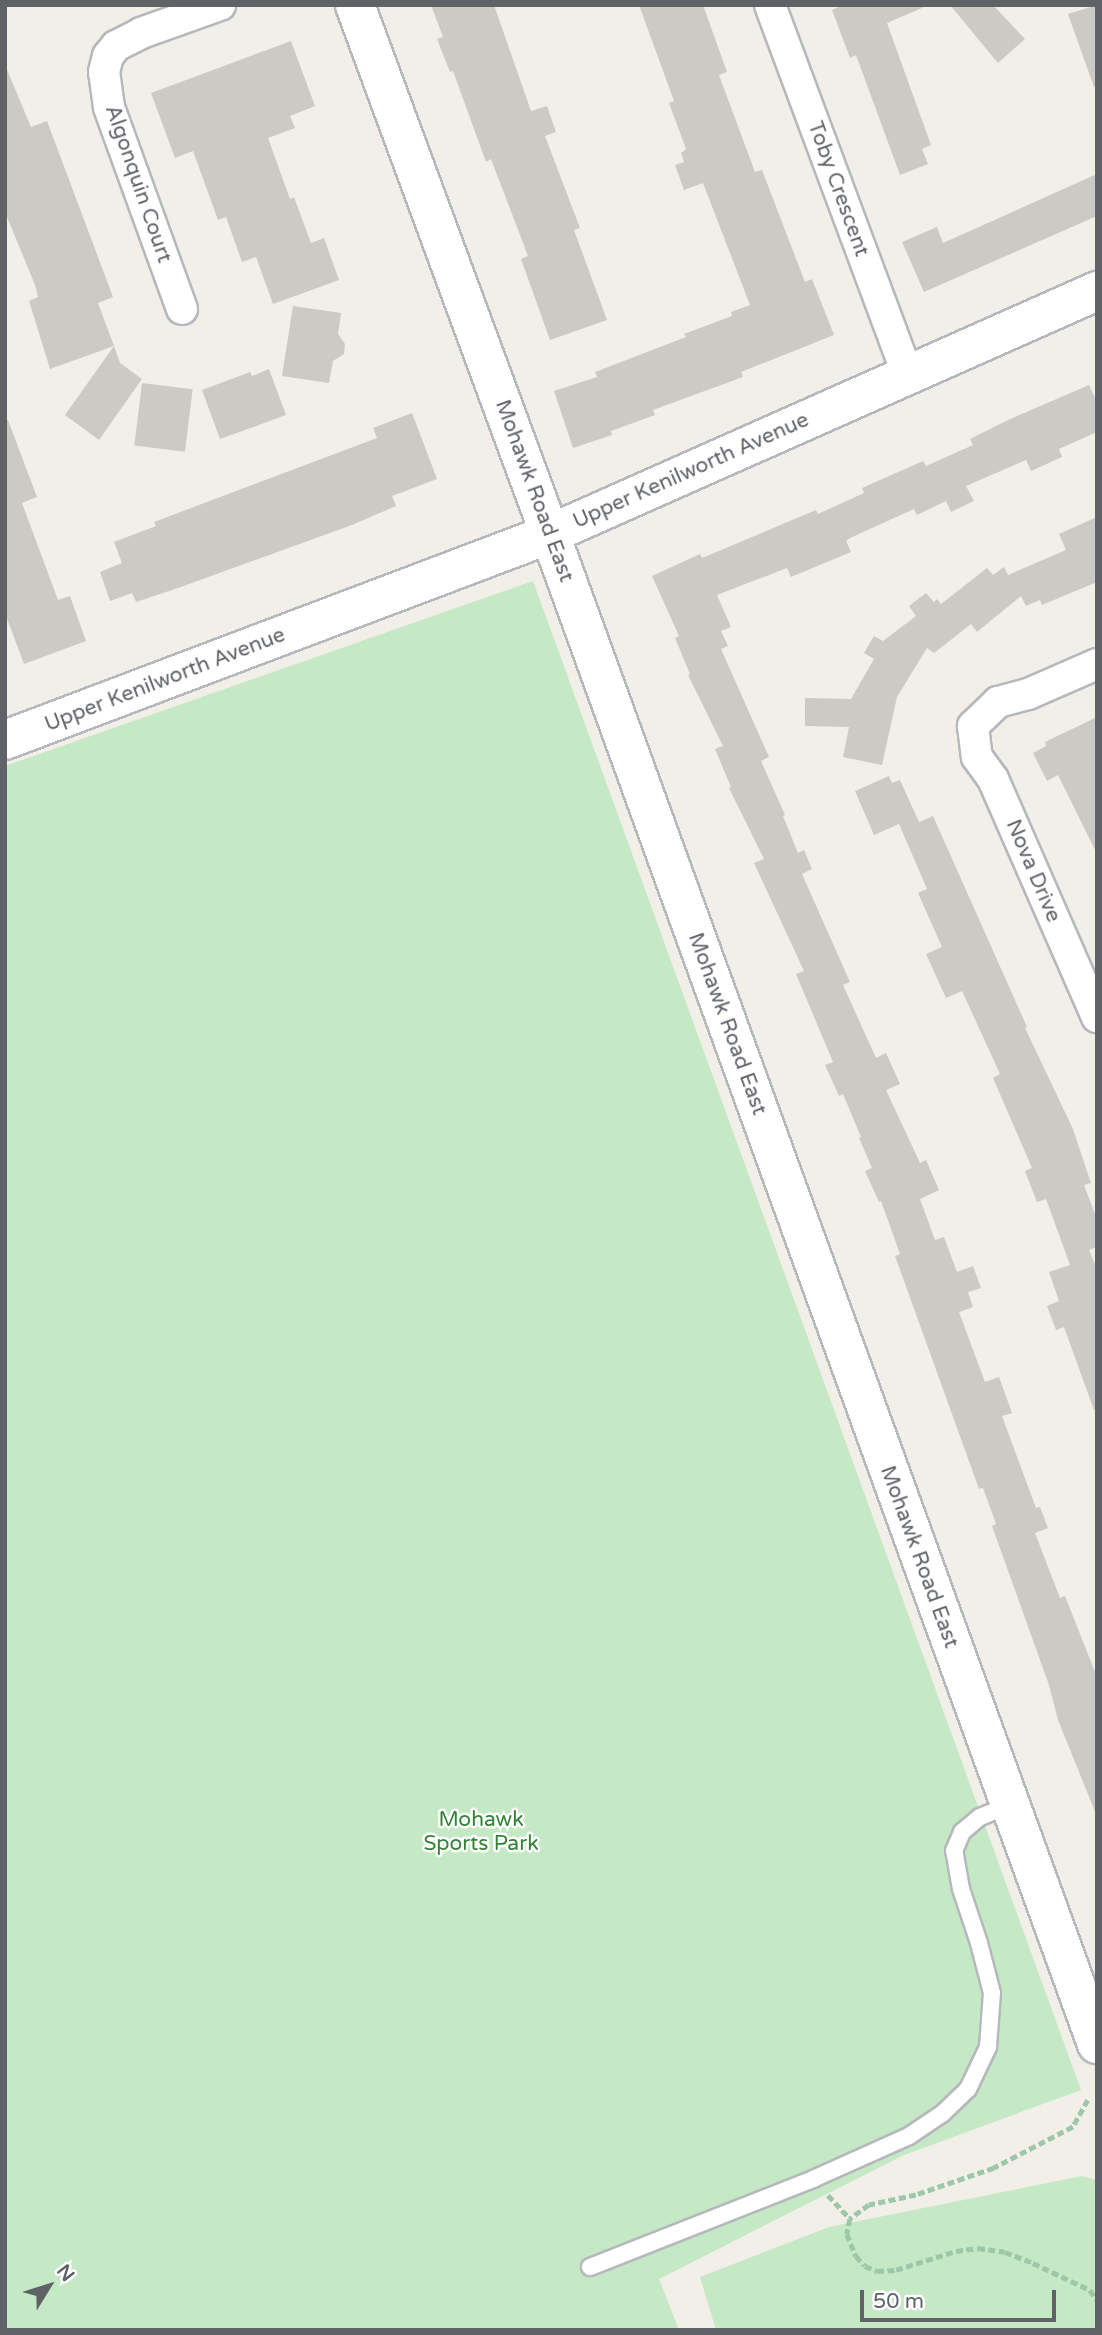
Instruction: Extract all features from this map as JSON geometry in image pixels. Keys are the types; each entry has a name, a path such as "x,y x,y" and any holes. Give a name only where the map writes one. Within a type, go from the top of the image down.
{"main road":[{"name":"Mohawk Road East","path":"355,5 550,534 1097,2044"},
{"name":"Upper Kenilworth Avenue","path":"5,740 550,534 907,373 1097,291"}],"street":[{"name":"Algonquin Court","path":"182,309 108,107 104,72 108,56 116,47 141,33 220,5"},
{"name":"Toby Crescent","path":"770,5 907,373"},
{"name":"Nova Drive","path":"1097,664 1027,694 998,702 973,726 977,757 993,779 1097,1017"}],"lane":[{"path":"590,2267 813,2179 909,2136 942,2114 968,2089 988,2047 992,1993 961,1889 954,1851 962,1832 980,1817 1009,1805"}],"path":[{"path":"1088,2100 1073,2127 994,2168 916,2195 869,2206 850,2219 846,2234 848,2245 864,2266 877,2270 896,2270 956,2251 978,2248 1005,2252 1033,2263 1090,2290 1097,2300"},
{"path":"813,2179 850,2219"}],"green space":[{"name":"Mohawk Sports Park","path":"533,581 1081,2090 904,2155 659,2279 679,2330 5,2330 5,766"},
{"path":"1082,2176 1097,2180 1097,2330 716,2330 700,2277 829,2227"}],"building":[{"path":"431,5 494,5 531,111 547,106 556,132 545,136 580,228 574,230 607,320 550,340 521,259 528,256 491,159 486,162 453,71 450,72 437,39 443,37"},
{"path":"639,5 703,5 727,72 719,75 755,172 762,170 805,282 812,279 834,335 741,372 743,377 653,410 655,415 611,431 612,435 573,448 554,391 597,377 595,372 686,337 684,334 732,316 731,312 750,305 703,183 684,190 675,165 684,162 681,153 686,149 669,103 674,101"},
{"path":"843,5 929,5 887,23 931,145 922,149 928,164 900,175 856,55 850,58 832,10"},
{"path":"950,5 993,5 1025,39 998,63"},
{"path":"1097,5 1097,86 1094,87 1068,14"},
{"path":"291,41 315,106 290,116 295,128 268,138 290,199 294,197 311,243 324,238 339,280 273,304 256,257 242,262 226,217 218,220 193,151 175,158 151,93"},
{"path":"5,65 31,127 47,121 113,297 98,303 114,346 50,369 29,301 38,297 35,285 5,212"},
{"path":"1097,174 1097,216 924,292 902,242 937,227 943,243"},
{"path":"293,306 341,313 338,334 345,344 344,354 333,361 329,383 282,376"},
{"path":"114,346 120,363 142,379 99,440 65,415"},
{"path":"269,369 286,415 220,439 202,390 250,372 252,376"},
{"path":"142,383 193,389 185,452 134,446"},
{"path":"1089,385 1097,402 1097,432 1059,449 1062,457 1031,471 1026,460 966,486 974,501 951,512 946,501 917,515 914,509 850,538 846,541 851,552 791,577 787,568 717,595 731,627 721,631 728,646 721,649 769,757 761,761 785,815 783,816 798,853 804,850 812,869 802,874 850,982 843,985 876,1058 886,1053 900,1084 886,1090 920,1163 926,1160 939,1190 920,1199 935,1240 944,1237 957,1272 973,1266 981,1288 968,1292 973,1307 959,1312 985,1382 999,1377 1012,1413 1002,1416 1036,1508 1040,1507 1048,1528 1035,1533 1060,1598 1065,1596 1097,1677 1096,1814 1058,1720 1049,1685 992,1526 996,1524 983,1488 979,1489 895,1256 900,1254 881,1201 879,1202 865,1171 872,1168 859,1138 861,1137 843,1094 839,1096 825,1065 833,1062 796,974 804,971 754,863 764,859 729,788 731,787 715,749 723,746 688,675 690,674 675,638 679,636 652,576 700,554 702,558 816,510 818,514 864,493 862,488 923,461 926,466 973,445 970,439"},
{"path":"412,413 437,479 392,496 396,506 352,525 136,602 132,593 110,601 100,572 122,563 114,542 156,526 154,522 377,438 373,428"},
{"path":"8,420 37,497 22,503 58,600 70,596 86,641 24,664 5,613 5,421"},
{"path":"1097,517 1097,582 1042,605 1040,600 1026,606 1021,596 977,632 971,624 934,653 927,648 897,697 882,765 843,757 849,727 805,726 805,698 851,699 874,659 864,653 874,636 883,641 916,616 909,606 926,593 934,602 937,599 941,604 987,568 993,575 1004,567 1008,575 1066,550 1059,534"},
{"path":"1097,717 1097,854 1058,775 1047,781 1033,753 1046,746 1045,742"},
{"path":"889,776 892,783 900,780 919,822 933,816 1027,1027 1025,1028 1073,1129 1091,1183 1084,1185 1097,1219 1097,1247 1089,1250 1097,1269 1097,1410 1094,1410 1064,1327 1056,1330 1047,1306 1059,1301 1049,1272 1070,1265 1046,1199 1037,1202 1025,1171 1032,1168 993,1078 1000,1074 962,991 946,998 926,954 942,947 918,893 927,889 899,824 874,835 855,791"}]}
